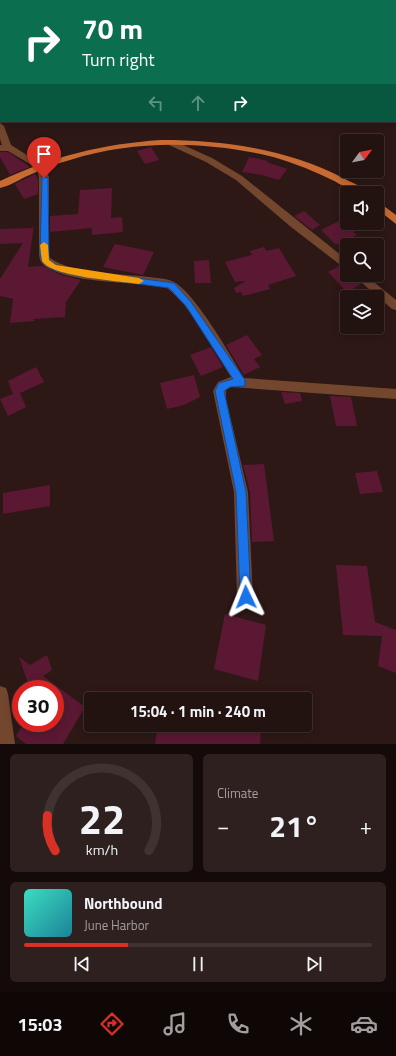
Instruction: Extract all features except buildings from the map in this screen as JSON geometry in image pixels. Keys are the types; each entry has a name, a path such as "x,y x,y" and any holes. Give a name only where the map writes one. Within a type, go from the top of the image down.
{"main road":[{"path":"0,185 41,167 72,156 123,145 172,143 211,144 283,157 328,174 351,186"},
{"path":"384,210 396,220"}],"street":[{"path":"0,126 3,148 16,151 41,167 44,178 44,255 46,261 54,267 79,273 171,285 188,304 241,383"},
{"path":"172,143 209,160 239,178 340,260"},
{"path":"367,282 396,306"},
{"path":"246,597 241,492 219,391 222,386 230,382 396,394"},
{"path":"0,694 6,744"}],"slow traffic":[{"path":"44,245 44,255 46,261 54,267 79,273 139,281"}],"route":[{"path":"44,178 44,255 46,261 54,267 79,273 171,285 188,304 241,383 230,382 222,386 219,391 241,492 246,597"}]}
